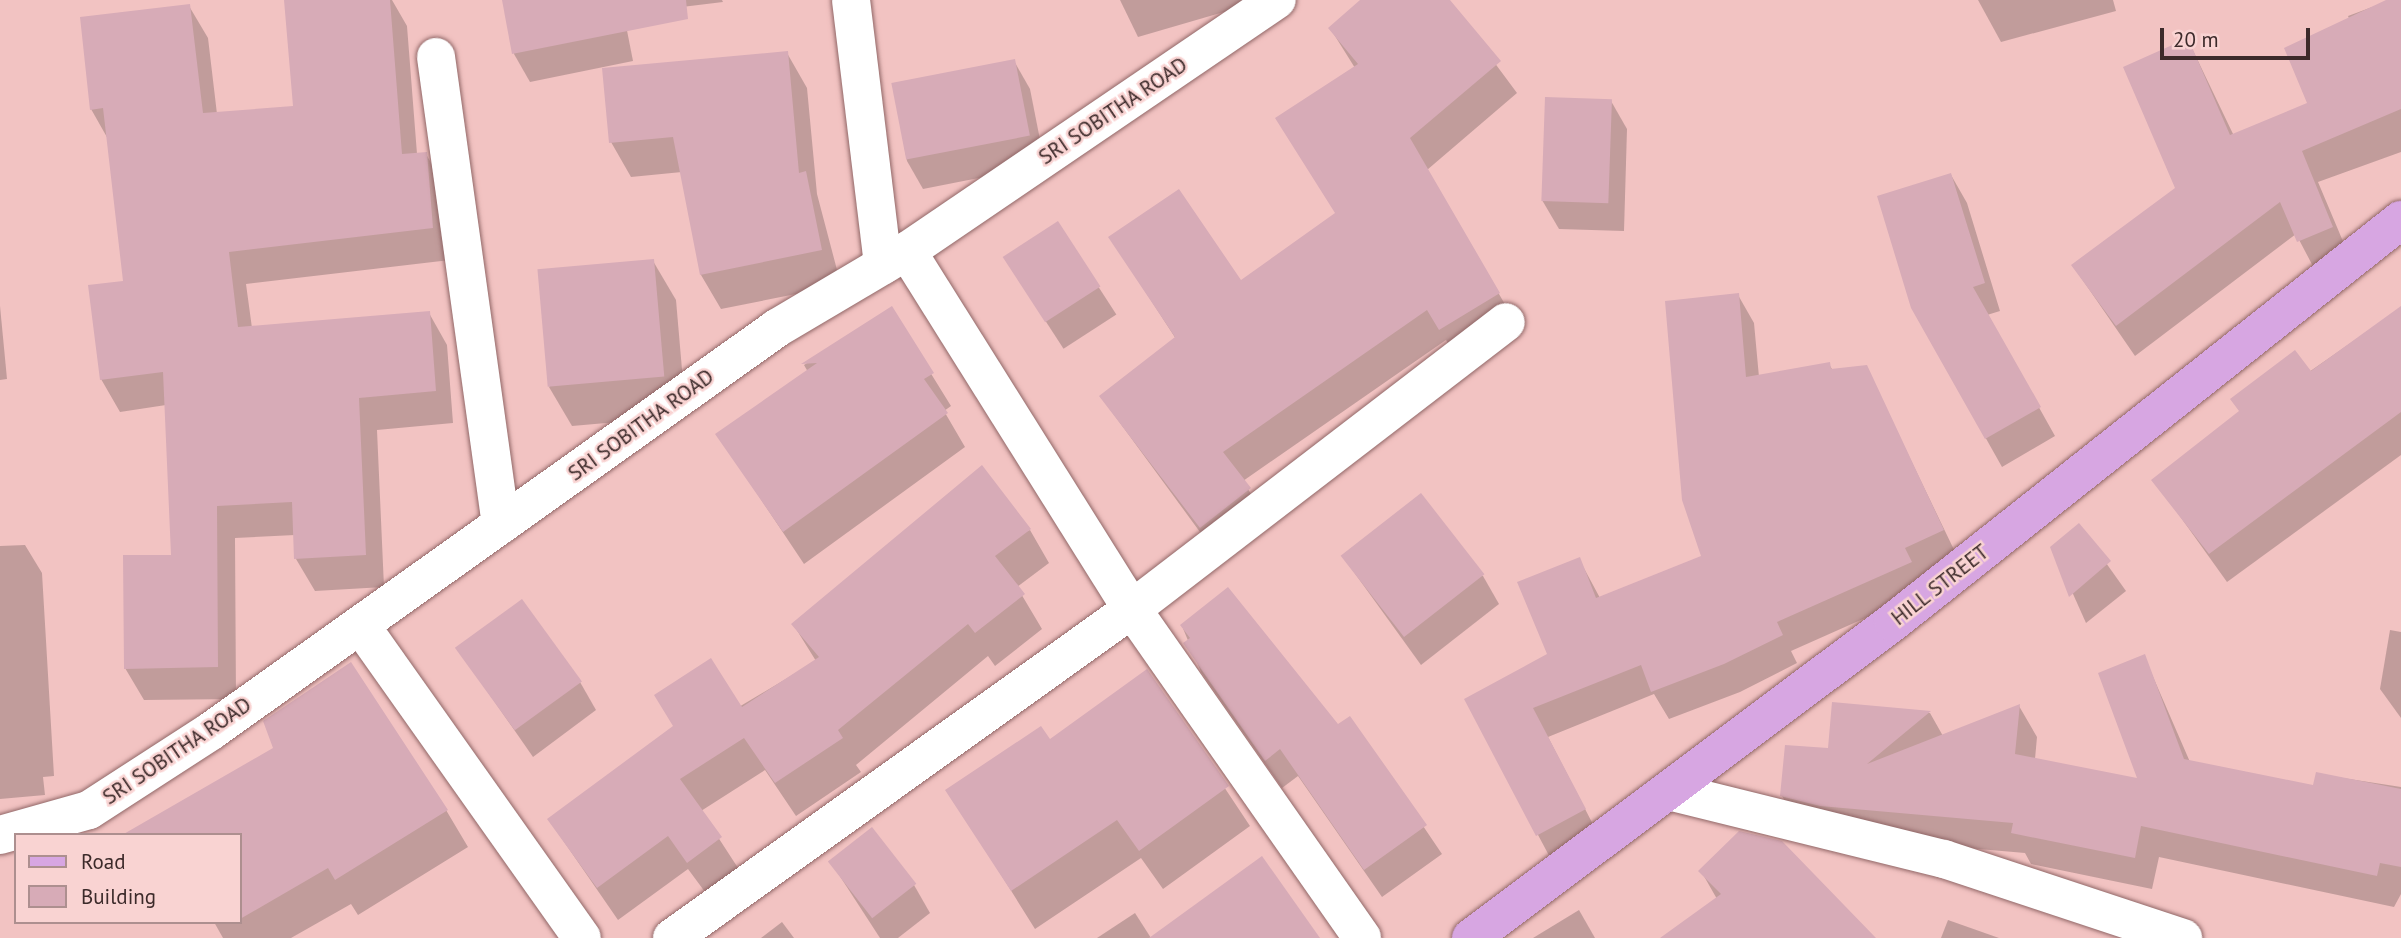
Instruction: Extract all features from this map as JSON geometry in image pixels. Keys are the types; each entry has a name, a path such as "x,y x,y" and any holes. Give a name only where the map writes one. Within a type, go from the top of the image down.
{"main road":[{"name":"HILL STREET","path":"1471,938 1673,792 2401,220"}],"street":[{"path":"851,0 895,258 1132,609 1362,938"},
{"name":"SRI SOBITHA ROAD","path":"0,835 89,810 361,625 777,328 895,258 1277,0"},
{"path":"436,57 501,525"},
{"path":"672,938 1132,609 1506,323"},
{"path":"361,625 582,938"},
{"path":"1673,792 1944,859 2183,938"}],"building":[{"path":"284,0 390,0 402,154 427,152 433,228 229,252 238,327 430,311 436,391 359,398 366,555 294,559 292,502 217,506 218,667 124,669 123,555 171,555 163,372 100,380 88,285 123,281 103,108 90,110 80,17 190,4 203,113 293,106"},
{"path":"502,0 686,0 688,19 512,54"},
{"path":"1360,0 1450,0 1501,61 1410,138 1500,293 1439,330 1427,310 1223,452 1251,488 1200,528 1099,396 1175,337 1108,237 1179,189 1241,280 1335,213 1275,118 1358,64 1328,28"},
{"path":"2386,0 2401,0 2401,109 2302,151 2333,227 2297,242 2280,202 2116,326 2071,265 2175,188 2123,67 2188,38 2230,135 2307,103 2284,48"},
{"path":"788,51 799,173 806,171 822,250 700,275 673,137 609,143 602,68"},
{"path":"1015,59 1030,136 906,160 891,83"},
{"path":"1545,97 1612,99 1608,203 1541,201"},
{"path":"1951,173 1985,283 1973,287 2041,407 1985,439 1911,308 1877,196"},
{"path":"1058,221 1100,286 1045,322 1003,257"},
{"path":"654,259 664,377 548,387 537,269"},
{"path":"1739,293 1746,377 1830,362 1831,369 1867,365 1944,530 1905,548 1912,562 1777,622 1783,635 1724,664 1651,692 1641,665 1533,708 1586,809 1536,836 1464,699 1547,654 1517,582 1580,557 1596,598 1701,556 1682,500 1665,301"},
{"path":"892,306 934,373 924,379 948,413 783,532 715,434 817,363 801,364"},
{"path":"2401,306 2401,412 2209,554 2151,480 2239,411 2230,399 2295,350 2311,371"},
{"path":"982,465 1031,529 995,556 1025,594 975,633 968,624 838,730 843,738 775,783 744,738 680,779 722,837 687,863 668,836 597,888 547,819 673,726 654,695 711,658 742,707 819,657 791,624"},
{"path":"1421,493 1484,574 1404,637 1341,556"},
{"path":"2079,523 2111,561 2069,597 2050,547"},
{"path":"1228,587 1338,724 1350,716 1427,825 1364,870 1280,749 1265,761 1183,643 1190,638 1180,625"},
{"path":"522,599 582,682 515,730 455,648"},
{"path":"2145,654 2184,759 2313,785 2316,772 2401,789 2401,867 2380,863 2377,876 2141,826 2135,858 2011,833 2013,823 1820,806 1780,796 1785,745 1828,748 1832,702 1931,711 1867,764 2020,704 2015,754 2137,778 2098,673"},
{"path":"351,662 448,810 335,880 328,868 242,918 242,833 125,833 273,748 263,721"},
{"path":"1147,669 1229,786 1139,851 1117,820 1011,891 945,790 1041,726 1050,739"},
{"path":"872,827 916,884 872,918 828,861"},
{"path":"1739,831 1782,841 1876,938 1660,938 1721,894 1698,871"},
{"path":"1262,856 1320,938 1149,938"}]}
